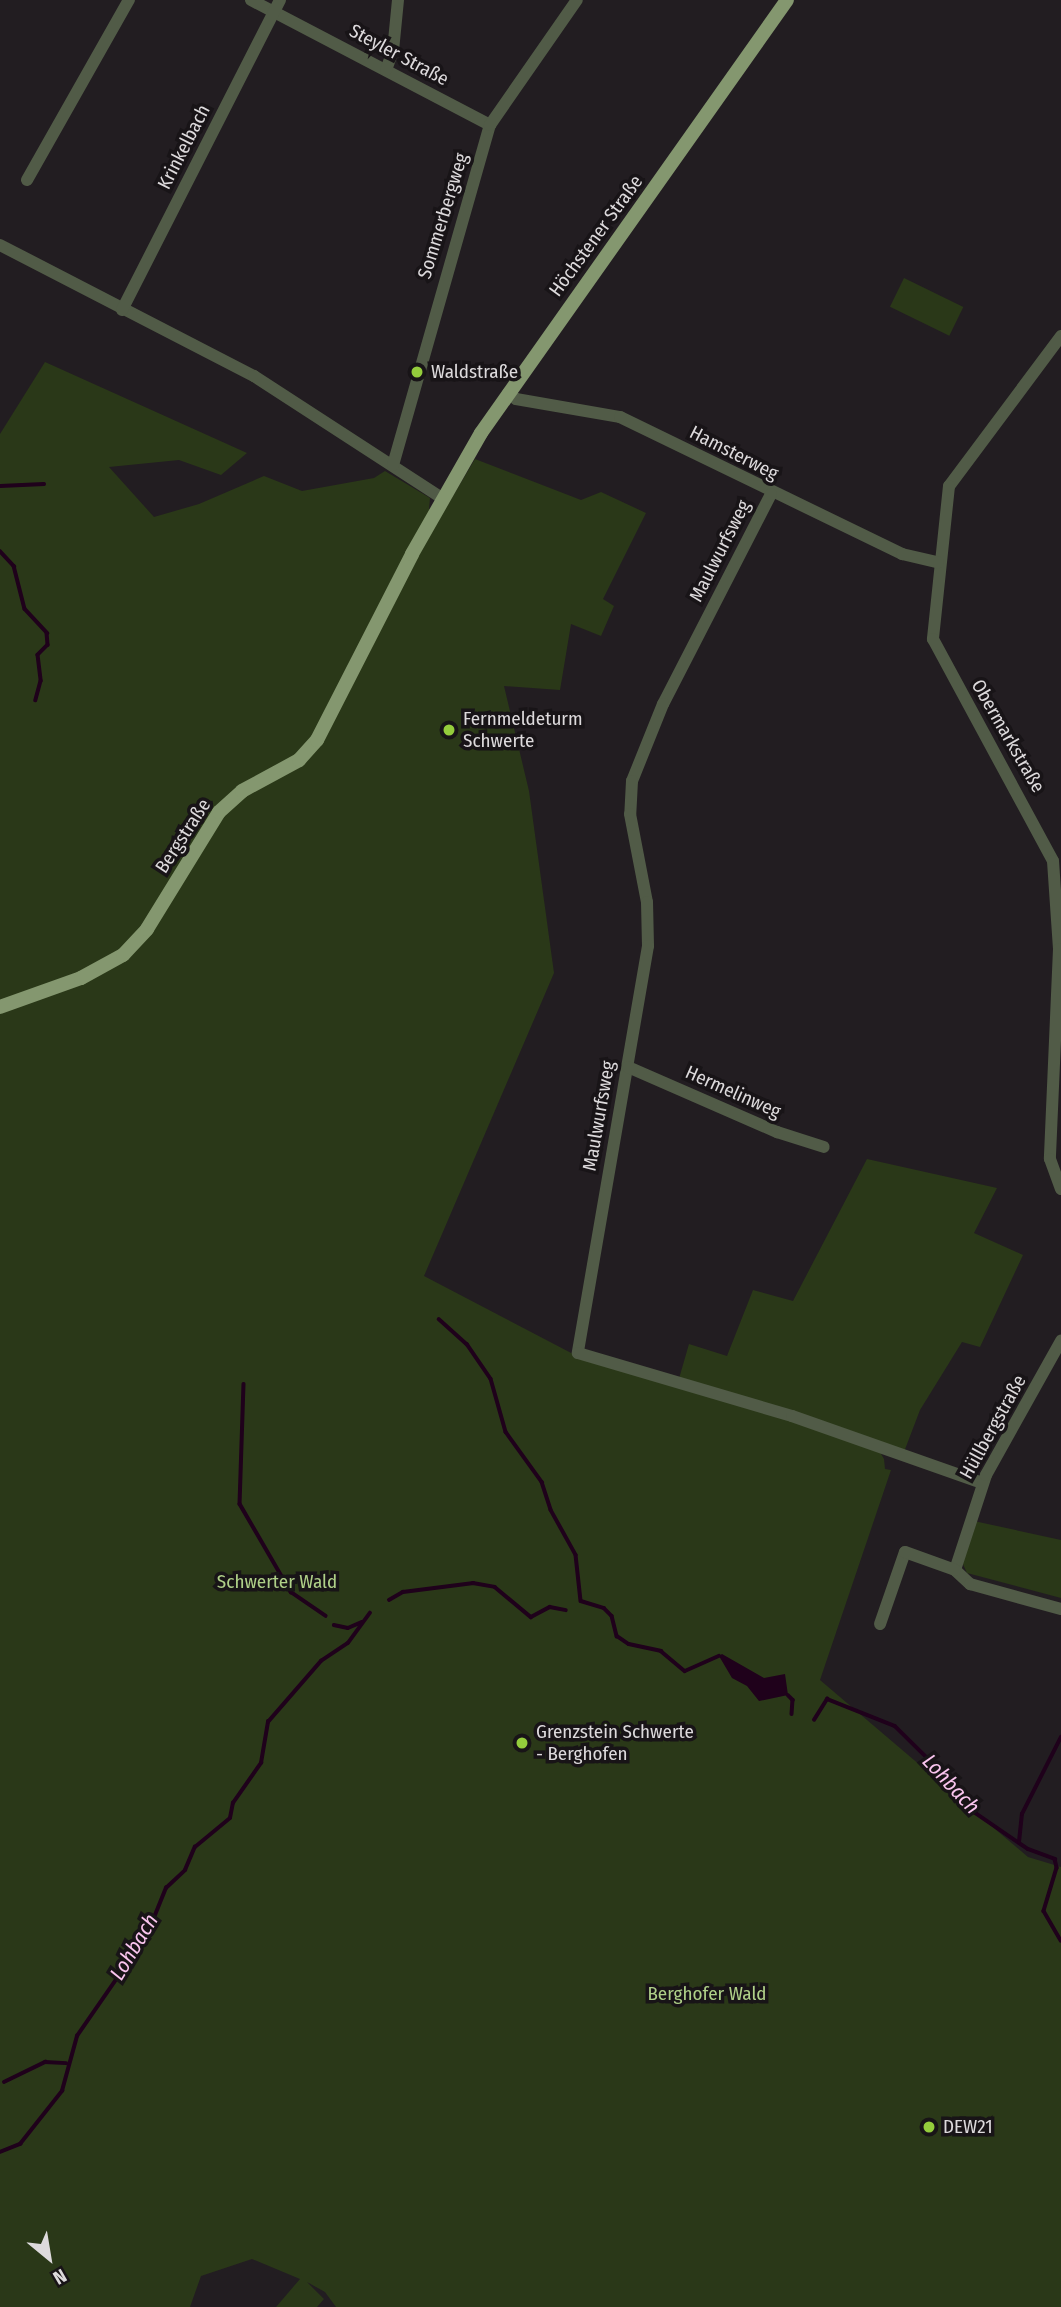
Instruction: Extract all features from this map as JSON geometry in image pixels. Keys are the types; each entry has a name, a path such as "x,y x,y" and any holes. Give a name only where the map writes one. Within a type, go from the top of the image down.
{"main road":[{"name":"Höchstener Straße","path":"442,498 508,393 787,0"},
{"name":"Bergstraße","path":"0,1007 81,978 123,955 147,929 219,812 242,791 287,768 307,752 326,725 442,498"}],"street":[{"path":"27,180 129,0"},
{"name":"Steyler Straße","path":"251,0 277,6 386,70 490,125"},
{"path":"386,70 393,51 398,0"},
{"name":"Sommerbergweg","path":"393,465 490,125 577,0"},
{"name":"Krinkelbach","path":"122,310 277,6"},
{"path":"0,245 254,376 442,498"},
{"name":"Obermarkstraße","path":"1061,336 955,473 945,495 938,562 935,646 1053,861 1059,948 1050,1158 1061,1189"},
{"name":"Hamsterweg","path":"508,393 516,399 620,417 771,494 902,554 938,562"},
{"name":"Maulwurfsweg","path":"771,494 663,704 634,775 630,814 647,902 648,946 578,1353 792,1416 982,1483"},
{"name":"Hermelinweg","path":"628,1067 776,1132 824,1147"},
{"name":"Hüllbergstraße","path":"955,1570 982,1483 1061,1341"},
{"path":"880,1624 905,1552 955,1570 970,1584 1061,1609"}],"green space":[{"path":"904,278 963,307 949,336 890,307"},
{"name":"Schwerter Wald","path":"45,362 247,453 221,475 179,460 109,467 154,517 199,504 264,476 302,491 374,478 385,471 430,498 429,509 441,516 475,459 581,500 601,492 646,513 603,599 614,606 601,636 571,624 560,690 504,686 529,791 554,973 424,1276 575,1355 791,1419 880,1452 885,1469 891,1470 820,1680 1028,1857 1061,1867 1061,2307 336,2307 325,2292 307,2282 324,2299 317,2307 276,2307 300,2279 252,2259 201,2276 190,2307 0,2307 0,434"},
{"path":"867,1159 997,1188 974,1233 1023,1255 980,1347 962,1342 920,1410 904,1452 678,1382 689,1344 727,1356 753,1290 793,1301"},
{"path":"974,1521 1061,1540 1061,1598 967,1573 962,1562"}],"shaded area":[{"path":"722,1654 764,1678 785,1674 788,1695 759,1701 747,1686 732,1678 719,1656"}],"waterway":[{"path":"0,486 44,484"},
{"path":"0,551 14,566 25,609 47,633 48,645 38,655 41,681 36,700"},
{"path":"439,1319 467,1344 491,1379 506,1432 542,1482 551,1510 576,1555 581,1601 604,1608 612,1616 617,1636 629,1644 661,1651 685,1671 719,1656"},
{"path":"244,1384 240,1504 291,1592 326,1616"},
{"name":"Lohbach","path":"389,1600 403,1592 473,1583 495,1587 531,1617 550,1607 566,1610"},
{"name":"Lohbach","path":"0,2152 20,2144 62,2091 77,2036 147,1935 166,1888 185,1870 195,1847 230,1818 233,1803 261,1763 268,1722 321,1661 348,1643 370,1613"},
{"path":"334,1625 348,1628 362,1622"},
{"name":"Lohbach","path":"788,1695 793,1700 792,1714"},
{"name":"Lohbach","path":"814,1720 827,1699 895,1726 960,1790 974,1812 1028,1849 1055,1859 1057,1868 1044,1911 1061,1941"},
{"path":"1019,1842 1022,1814 1061,1737"},
{"path":"4,2082 45,2062 66,2063"}],"place":[{"name":"Waldstraße","path":"417,372"},
{"name":"Fernmeldeturm Schwerte","path":"449,730"},
{"name":"Grenzstein Schwerte - Berghofen","path":"522,1743"},
{"name":"DEW21","path":"929,2127"}],"park label":[{"name":"Berghofer Wald","path":"707,1994"}]}
